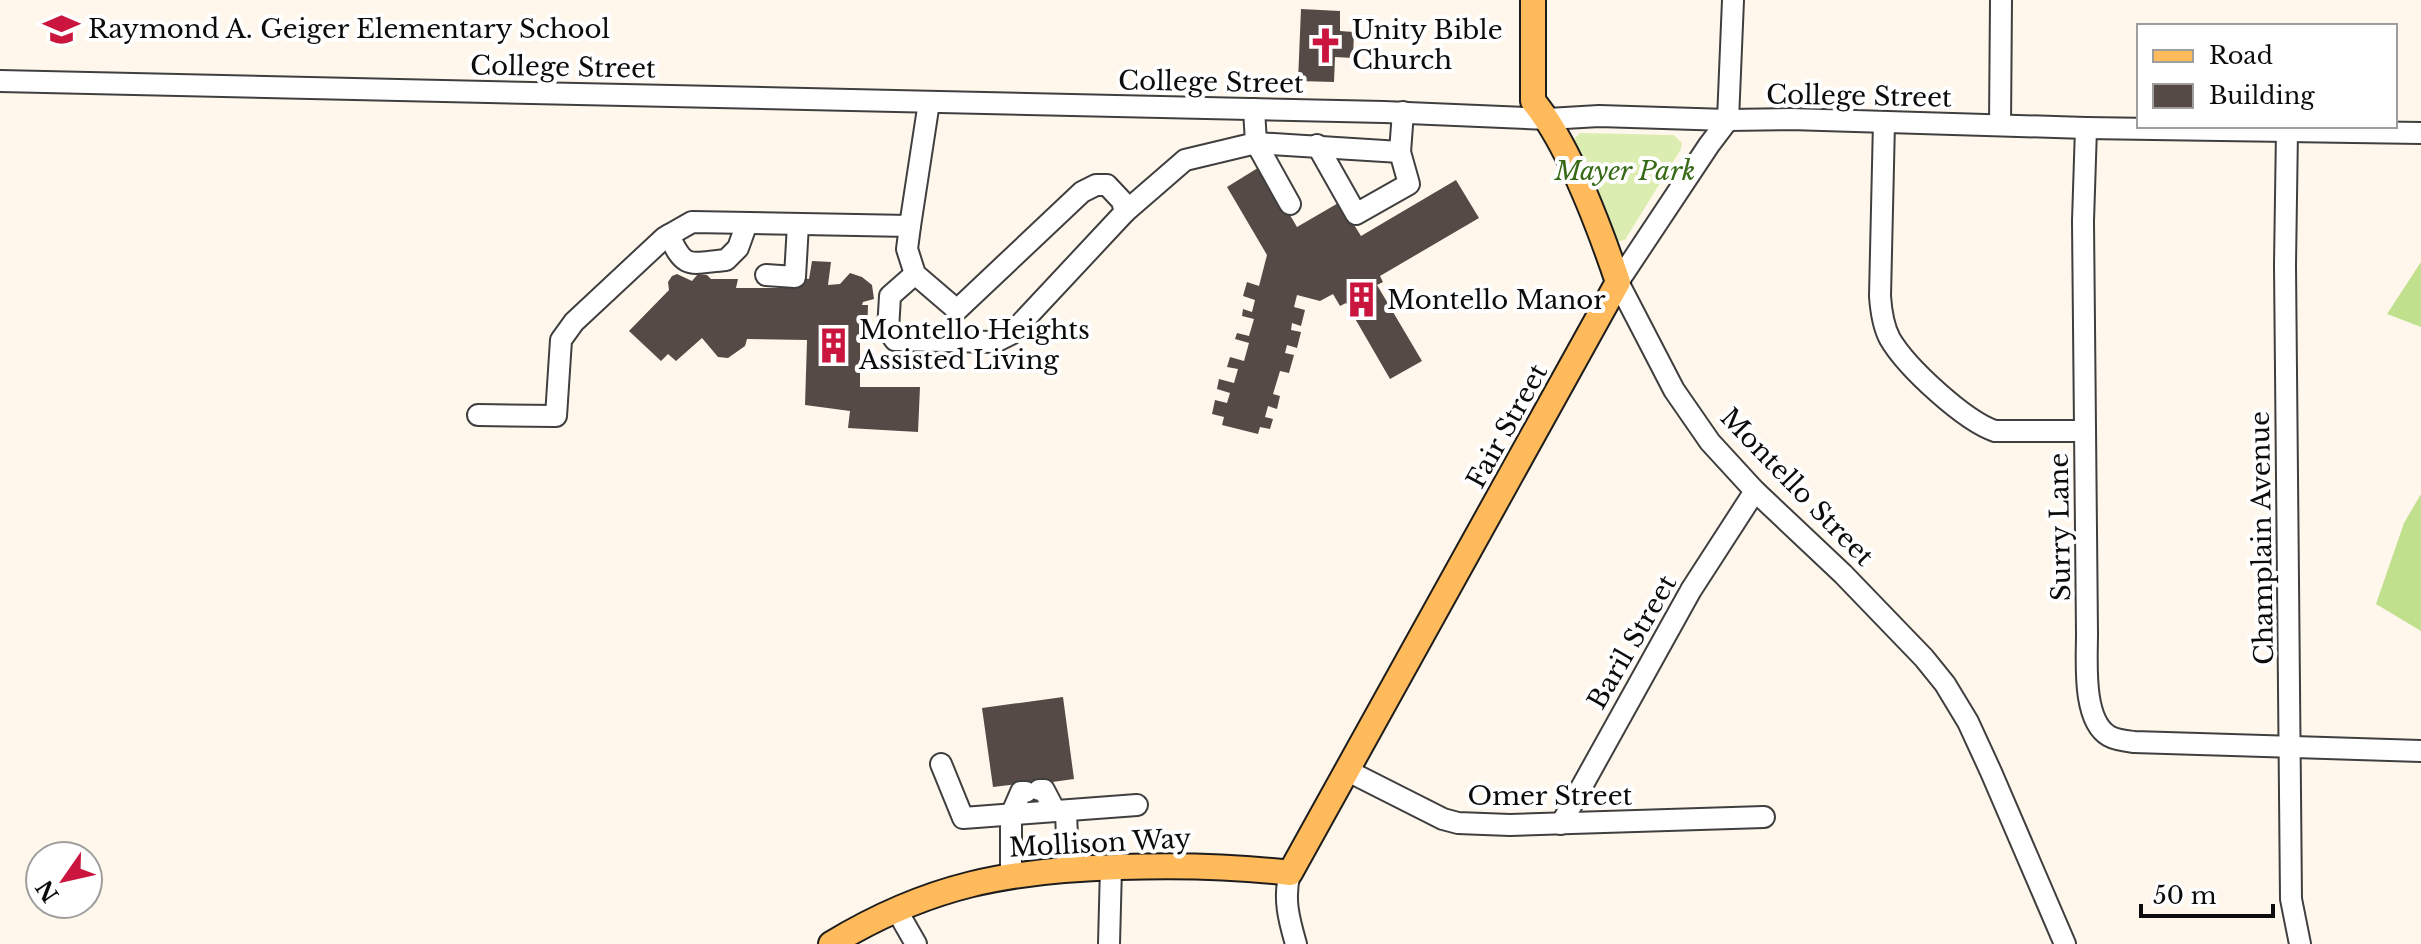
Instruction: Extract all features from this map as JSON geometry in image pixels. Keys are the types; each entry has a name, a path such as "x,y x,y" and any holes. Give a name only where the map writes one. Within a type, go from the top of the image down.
{"main road":[{"name":"Montello Street","path":"1533,0 1533,101 1548,119 1607,250 1618,282"},
{"name":"Fair Street","path":"1290,873 1618,282"},
{"name":"Mollison Way","path":"831,944 896,909 971,883 1011,874 1068,868 1204,865 1290,873"}],"street":[{"path":"1728,120 1733,0"},
{"path":"2000,125 2001,0"},
{"name":"College Street","path":"0,81 1403,112 1548,119 1599,116 2421,133"},
{"path":"929,102 907,249 915,274 957,310 960,342"},
{"path":"1254,109 1256,143 1290,204"},
{"path":"1317,145 1356,214 1409,184 1400,152 1403,112"},
{"name":"Fair Street","path":"1618,282 1728,120"},
{"path":"1884,122 1880,296 1882,318 1890,339 1922,375 1964,414 1982,426 1995,431 2085,431"},
{"name":"Surry Lane","path":"2086,128 2083,221 2088,695 2101,730 2110,737 2134,742 2421,751"},
{"name":"Champlain Avenue","path":"2287,130 2285,265 2291,899 2300,944"},
{"path":"915,274 890,296 888,330 895,340 995,342 1011,334 1125,212 1185,160 1256,143 1400,152"},
{"path":"957,310 1082,192 1096,185 1107,185 1122,201 1125,212"},
{"path":"478,415 556,416 561,340 574,322 669,235 692,222 910,226"},
{"path":"669,235 679,257 688,263 726,260 738,248 747,223"},
{"path":"766,275 795,277 798,224"},
{"name":"Montello Street","path":"1618,282 1674,390 1710,442 1755,491 1843,574 1945,684 1968,722 2065,944"},
{"name":"Baril Street","path":"1561,824 1691,590 1755,491"},
{"path":"941,764 963,818 1137,805"},
{"name":"Omer Street","path":"1348,771 1443,819 1458,823 1561,824 1764,817"},
{"path":"1011,874 1011,815 1021,792 1044,790 1061,811 1068,868"},
{"path":"1109,944 1111,867"},
{"path":"1290,873 1286,895 1288,919 1296,944"},
{"path":"896,909 916,944"}],"green space":[{"name":"Mayer Park","path":"1580,133 1674,135 1682,143 1625,240 1619,241 1614,237 1573,140"},
{"path":"2421,262 2421,327 2387,314"},
{"path":"2421,494 2421,631 2376,604 2404,523"}],"building":[{"name":"Unity Bible Church","path":"1301,9 1340,11 1340,31 1354,32 1353,58 1335,57 1334,82 1298,81"},
{"name":"Montello Manor","path":"1261,166 1297,227 1340,202 1361,236 1456,180 1479,218 1380,276 1383,282 1377,285 1422,361 1390,379 1346,303 1340,306 1333,294 1320,301 1297,295 1294,307 1305,310 1301,326 1292,323 1291,330 1301,332 1297,348 1287,345 1285,353 1294,355 1289,373 1280,371 1273,394 1280,396 1277,409 1268,406 1265,417 1273,419 1270,429 1260,427 1258,434 1222,425 1224,417 1212,414 1215,400 1227,403 1230,393 1217,389 1219,379 1234,383 1238,369 1227,367 1230,357 1244,361 1249,343 1235,339 1237,333 1249,336 1254,319 1242,316 1243,309 1252,312 1255,300 1243,296 1247,282 1259,286 1267,255 1227,187"},
{"name":"Montello Heights Assisted Living","path":"812,261 831,262 828,285 840,284 850,273 872,285 874,299 862,305 868,305 867,343 860,343 860,387 920,387 918,432 848,428 850,411 805,405 807,340 747,339 745,346 728,358 718,357 702,338 676,361 668,354 661,361 629,331 669,290 668,282 677,274 692,281 698,274 711,279 738,279 736,288 793,288 803,278 809,279"},
{"path":"1063,697 1074,779 1038,784 1040,801 1027,802 1025,783 993,787 982,708"}],"place":[{"name":"Raymond A. Geiger Elementary School","path":"62,29"},
{"name":"Unity Bible Church","path":"1326,45"},
{"name":"Montello Manor","path":"1361,300"},
{"name":"Montello Heights Assisted Living","path":"833,345"}]}
